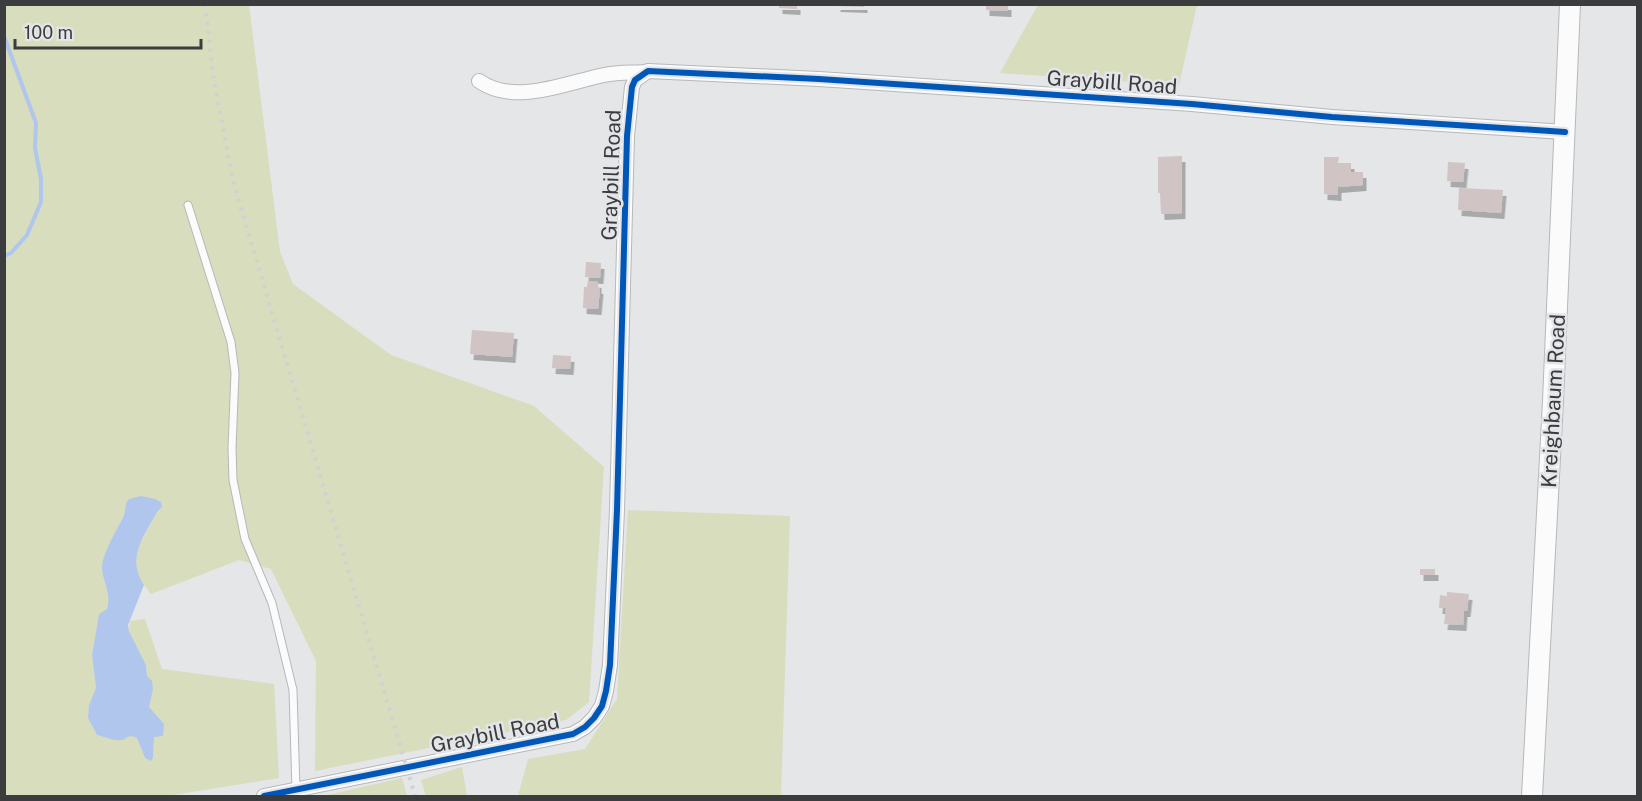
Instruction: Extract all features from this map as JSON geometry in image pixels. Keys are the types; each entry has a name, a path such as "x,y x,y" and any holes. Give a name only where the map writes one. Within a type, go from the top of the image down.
{"street":[{"name":"Kreighbaum Road","path":"1532,796 1554,389 1570,4"},
{"name":"Graybill Road","path":"264,796 573,734 585,727 602,706 610,665 617,510 627,136 632,87 635,80 648,71 872,82 1192,104 1332,117 1565,132"},
{"path":"478,81 501,92 534,91 607,74 648,71"}],"lane":[{"path":"188,205 231,342 235,373 233,480 244,539 272,603 293,690 296,790"}],"green space":[{"path":"5,5 249,5 280,252 293,284 391,355 534,406 604,467 589,702 566,720 315,771 316,661 271,569 239,560 151,594 136,574 135,553 162,507 126,509 104,557 110,600 107,609 99,614 92,655 96,688 89,705 88,718 97,735 114,740 132,735 137,738 145,758 153,758 154,737 148,707 153,689 147,676 146,665 129,631 130,621 145,619 162,669 274,684 279,778 167,796 5,796"},
{"path":"1038,5 1197,5 1179,85 1000,73"},
{"path":"628,510 790,516 781,796 518,796 528,759 585,749 617,699"},
{"path":"462,767 467,796 426,796 421,780"},
{"path":"402,778 407,796 323,796"}],"water":[{"path":"141,496 161,502 162,507 138,548 136,566 144,585 128,625 146,665 147,676 152,681 153,689 149,707 164,724 163,736 154,737 151,761 145,758 137,738 130,736 123,740 114,740 97,735 88,718 89,705 96,688 92,655 99,614 107,609 108,603 103,562 124,515 127,501"}],"building":[{"path":"779,4 797,4 797,9 779,8"},
{"path":"837,4 864,4 864,7 837,6"},
{"path":"986,4 1008,4 1008,11 986,10"},
{"path":"1182,156 1182,213 1161,214 1160,193 1158,193 1158,157"},
{"path":"1324,157 1339,157 1338,163 1351,163 1351,172 1363,172 1363,185 1338,187 1338,195 1324,194"},
{"path":"1448,162 1465,163 1463,182 1447,181"},
{"path":"1459,188 1503,190 1501,213 1458,210"},
{"path":"586,262 601,263 600,278 585,277"},
{"path":"588,281 598,282 598,288 600,288 598,309 583,308 584,287 587,287"},
{"path":"472,330 514,333 512,357 470,354"},
{"path":"553,355 571,356 570,369 552,368"},
{"path":"1420,569 1435,569 1435,575 1420,575"},
{"path":"1447,592 1469,594 1463,625 1444,624 1446,608 1439,608 1440,595 1447,596"}],"waterway":[{"path":"4,36 36,123 35,148 41,179 41,202 27,235 11,253 4,256"}],"railway":[{"path":"205,4 213,75 233,181 415,796"}],"cycle path":[{"path":"264,796 573,734 585,727 602,706 610,665 617,510 627,136 632,87 635,80 648,71 819,79 1565,132"}]}
